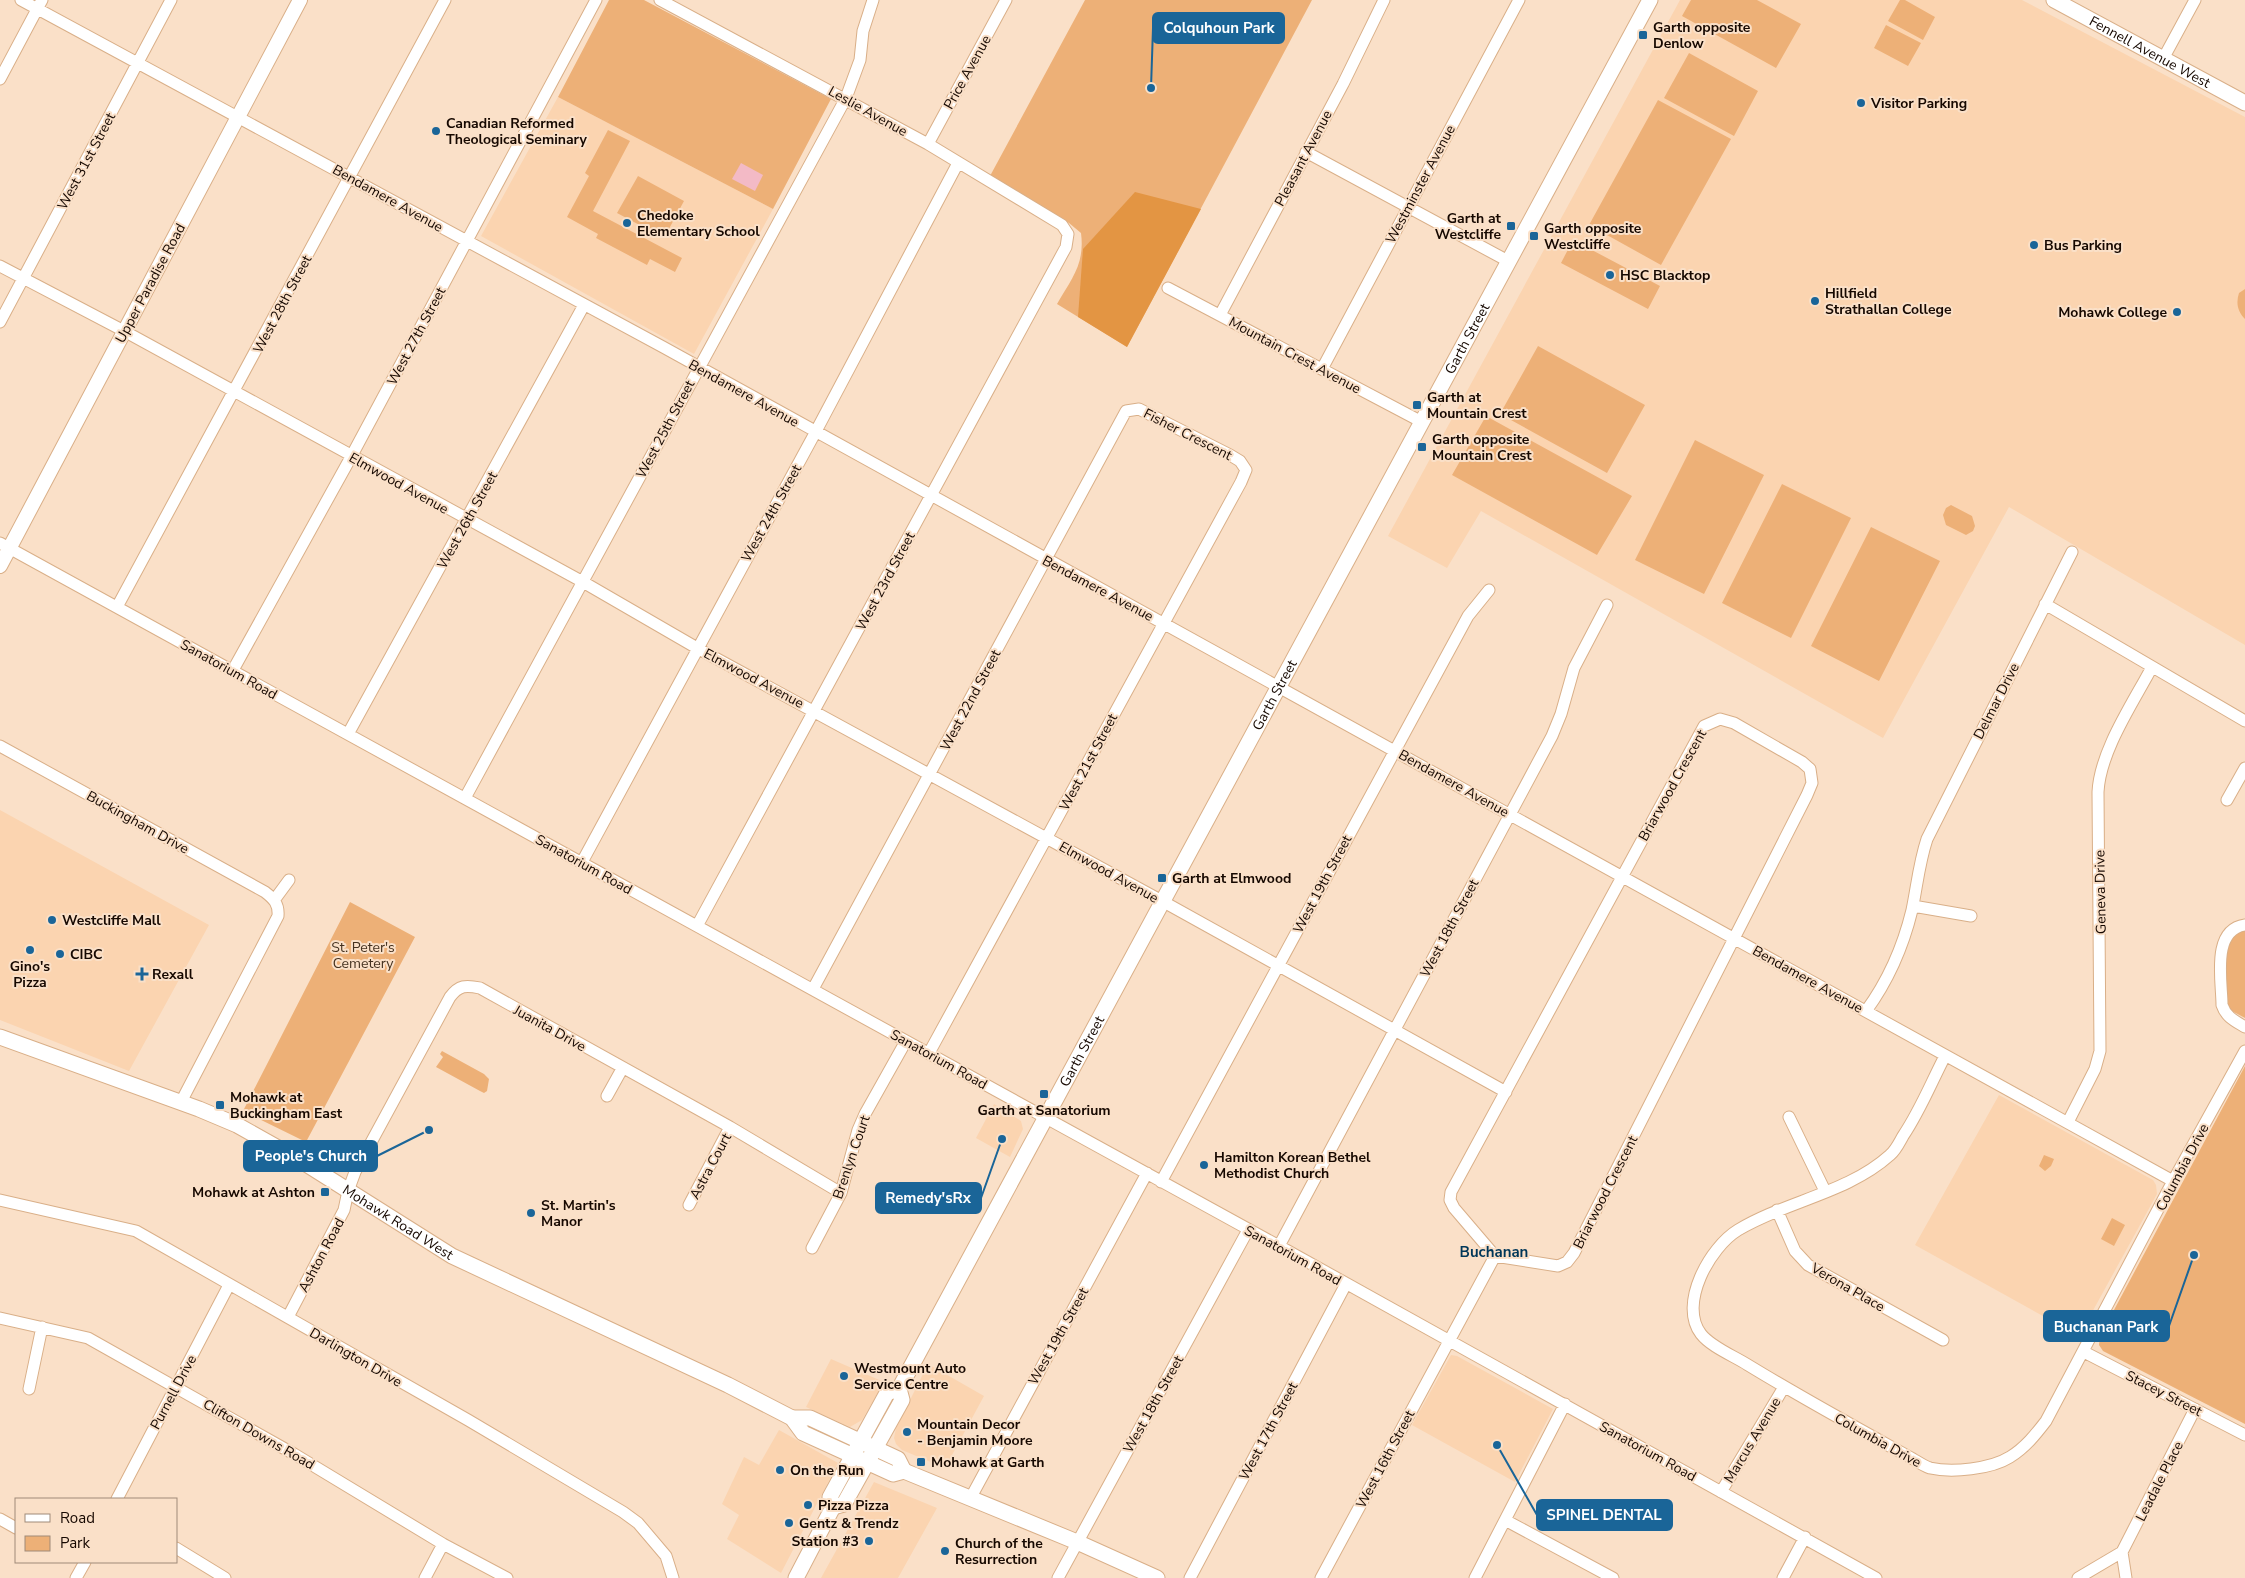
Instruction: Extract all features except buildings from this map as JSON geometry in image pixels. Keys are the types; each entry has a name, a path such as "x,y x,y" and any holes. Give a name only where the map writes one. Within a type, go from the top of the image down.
{"main road":[{"name":"Fennell Avenue West","path":"2054,0 2245,103"},
{"name":"Garth Street","path":"796,1578 833,1507 830,1497 852,1456 887,1393 899,1389 1422,422 1646,2"},
{"name":"Mohawk Road West","path":"0,1037 180,1102 260,1136 452,1256 728,1385 792,1418 803,1433 893,1474 904,1471 1077,1542 1157,1578"},
{"name":"Garth Street","path":"833,1507 844,1504 867,1463 902,1400 899,1389"},
{"name":"Mohawk Road West","path":"792,1418 810,1418 898,1458 904,1471"}],"street":[{"name":"Bendamere Avenue","path":"21,0 40,4 138,63 584,304 2174,1181"},
{"name":"West 31st Street","path":"0,322 171,0"},
{"name":"Upper Paradise Road","path":"0,566 5,546 124,331 300,0"},
{"name":"West 28th Street","path":"117,607 235,392 445,0"},
{"name":"West 27th Street","path":"233,670 351,456 596,0"},
{"name":"Leslie Avenue","path":"660,0 846,98 928,144 1062,225 1068,234"},
{"name":"West 25th Street","path":"465,798 846,98 860,60 863,31 873,0"},
{"name":"Price Avenue","path":"928,144 1006,0"},
{"name":"Pleasant Avenue","path":"1220,315 1343,84 1384,0"},
{"name":"Westminster Avenue","path":"1322,369 1519,0"},
{"path":"2163,59 2195,0"},
{"path":"0,79 40,4"},
{"path":"1306,152 1508,261"},
{"name":"West 24th Street","path":"582,862 815,433 958,163"},
{"name":"West 23rd Street","path":"697,926 1066,247 1068,234"},
{"name":"Elmwood Avenue","path":"0,266 124,331 583,582 697,648 1162,901 1506,1092"},
{"name":"Mountain Crest Avenue","path":"1168,288 1422,422"},
{"name":"West 26th Street","path":"348,734 584,304"},
{"name":"Fisher Crescent","path":"1126,411 1139,409 1230,455 1240,461 1246,470"},
{"name":"West 22nd Street","path":"813,989 1126,411"},
{"name":"West 21st Street","path":"929,1053 1246,470"},
{"name":"Sanatorium Road","path":"5,546 1147,1173 1876,1578"},
{"name":"Delmar Drive","path":"1866,1011 1894,966 1912,906 1920,861 1927,839 2072,552"},
{"name":"West 19th Street","path":"1161,1182 1468,616 1489,590"},
{"path":"2045,604 2245,721"},
{"name":"West 18th Street","path":"1278,1246 1552,736 1574,668 1607,605"},
{"name":"Geneva Drive","path":"2068,1122 2095,1069 2100,1051 2099,779 2109,749 2152,666"},
{"name":"Briarwood Crescent","path":"1720,719 1734,723 1802,762 1810,769 1812,782 1735,939 1574,1253 1567,1262 1558,1266 1495,1256 1454,1208 1450,1200 1451,1192 1704,726 1720,719"},
{"name":"Buckingham Drive","path":"0,746 275,899"},
{"path":"2227,800 2245,768"},
{"path":"180,1102 278,916 275,899 289,880"},
{"path":"1912,906 1971,916"},
{"path":"2245,925 2230,931 2224,939 2222,955 2222,1005 2224,1012 2229,1018 2245,1027"},
{"name":"Juanita Drive","path":"348,1191 355,1172 456,989 467,985 480,988 622,1069 730,1127 841,1193"},
{"name":"Brenlyn Court","path":"812,1248 841,1193 858,1130 865,1114 906,1041"},
{"name":"Columbia Drive","path":"1946,1056 1912,1123 1892,1154 1869,1171 1777,1210 1737,1231 1722,1243 1700,1278 1692,1301 1694,1322 1702,1336 1784,1387 1930,1468 1960,1470 1991,1466 2010,1457 2029,1442 2046,1421 2245,1051"},
{"path":"607,1096 622,1069"},
{"path":"1789,1117 1825,1191"},
{"name":"Astra Court","path":"689,1205 730,1127"},
{"name":"West 19th Street","path":"970,1499 1147,1173"},
{"name":"Ashton Road","path":"288,1317 344,1210 348,1191"},
{"name":"Darlington Drive","path":"0,1200 136,1231 623,1512 638,1523 666,1556 670,1576"},
{"name":"Verona Place","path":"1777,1210 1795,1251 1808,1265 1943,1340"},
{"name":"West 18th Street","path":"1058,1578 1248,1230"},
{"path":"1449,1340 1495,1256"},
{"name":"West 17th Street","path":"1190,1578 1346,1284"},
{"name":"Purnell Drive","path":"118,1498 229,1286"},
{"name":"Clifton Downs Road","path":"0,1318 42,1326 88,1338 294,1454 443,1544 507,1578"},
{"path":"29,1388 42,1326"},
{"name":"West 16th Street","path":"1321,1578 1449,1340"},
{"name":"Stacey Street","path":"2084,1352 2245,1435"},
{"name":"Marcus Avenue","path":"1721,1492 1784,1387"},
{"path":"1475,1578 1565,1404"},
{"name":"Leadale Place","path":"2122,1552 2195,1409"},
{"path":"0,1519 15,1527"},
{"path":"1505,1520 1613,1578"},
{"path":"1783,1578 1805,1537"},
{"path":"425,1578 443,1544"},
{"path":"178,1549 225,1578"},
{"path":"2078,1578 2122,1552 2126,1578"},
{"path":"76,1578 84,1563"}],"shaded area":[{"name":"Hillfield Strathallan College","path":"1680,0 2022,0 2245,117 2245,645 2009,507 1883,738 1481,511 1447,568 1388,536"},
{"name":"Chedoke Elementary School","path":"558,97 773,209 694,354 481,236"},
{"path":"741,163 763,175 755,191 732,179"},
{"path":"1135,192 1201,209 1127,347 1078,317 1083,249"},
{"path":"0,810 209,925 129,1071 0,1020"},
{"path":"1999,1095 2153,1180 2156,1185 2157,1194 2079,1336 1915,1245"},
{"path":"994,1104 1021,1121 1023,1129 1010,1157 976,1138"},
{"path":"1451,1355 1457,1356 1553,1409 1515,1482 1412,1425"},
{"path":"831,1359 884,1382 862,1420 850,1427 806,1407"},
{"path":"928,1364 984,1396 945,1468 902,1450 896,1444 894,1438 896,1428"},
{"path":"779,1430 838,1463 781,1573 727,1539 739,1515 722,1504 744,1457 759,1465"},
{"path":"874,1482 937,1508 898,1578 821,1578"}],"green space":[{"path":"609,0 644,0 831,99 773,209 558,97"},
{"path":"1085,0 1312,0 1127,347 1057,304 1079,262 1082,244 1081,233 1069,223 990,176"},
{"path":"1691,0 1757,0 1801,24 1776,68 1682,16"},
{"path":"1900,0 1905,0 1935,17 1923,40 1888,21"},
{"path":"1886,25 1921,43 1908,66 1874,48"},
{"path":"1689,53 1758,91 1734,136 1664,98"},
{"path":"1658,100 1731,139 1661,265 1589,225"},
{"path":"608,130 630,141 593,211 682,258 675,272 650,259 647,265 596,238 598,234 567,217 589,176 585,173"},
{"path":"638,176 684,201 664,238 617,213"},
{"name":"HSC Blacktop","path":"1573,240 1660,286 1648,309 1561,263"},
{"path":"2245,289 2245,319 2240,313 2237,303 2239,293"},
{"path":"1538,346 1645,405 1607,473 1500,414"},
{"path":"1486,416 1632,496 1597,555 1452,475"},
{"path":"1695,440 1764,475 1704,594 1635,560"},
{"path":"1782,484 1851,518 1791,638 1722,603"},
{"path":"1951,505 1972,516 1975,526 1973,531 1966,535 1946,525 1943,515 1946,508"},
{"path":"1871,527 1940,561 1879,681 1811,646"},
{"name":"St. Peter's Cemetery","path":"350,902 415,937 306,1142 243,1111"},
{"path":"2240,931 2245,931 2245,1018 2230,1010 2227,1002 2227,950 2230,940"},
{"path":"442,1051 484,1074 489,1079 487,1091 484,1093 436,1067 443,1057 440,1054"},
{"path":"2245,1066 2245,1424 2103,1351 2099,1345 2100,1336"},
{"path":"2044,1155 2054,1159 2051,1166 2045,1171 2039,1166"},
{"path":"2112,1218 2125,1225 2114,1246 2101,1239"}],"place":[{"name":"Garth opposite Denlow","path":"1643,35"},
{"name":"Colquhoun Park","path":"1151,88"},
{"name":"Visitor Parking","path":"1861,103"},
{"name":"Canadian Reformed Theological Seminary","path":"436,131"},
{"name":"Chedoke Elementary School","path":"627,223"},
{"name":"Garth at Westcliffe","path":"1511,226"},
{"name":"Garth opposite Westcliffe","path":"1534,236"},
{"name":"Bus Parking","path":"2034,245"},
{"name":"HSC Blacktop","path":"1610,275"},
{"name":"Hillfield Strathallan College","path":"1815,301"},
{"name":"Mohawk College","path":"2177,312"},
{"name":"Garth at Mountain Crest","path":"1417,405"},
{"name":"Garth opposite Mountain Crest","path":"1422,447"},
{"name":"Garth at Elmwood","path":"1162,878"},
{"name":"Westcliffe Mall","path":"52,920"},
{"name":"Gino's Pizza","path":"30,950"},
{"name":"CIBC","path":"60,954"},
{"name":"Rexall","path":"142,974"},
{"name":"Garth at Sanatorium","path":"1044,1094"},
{"name":"Mohawk at Buckingham East","path":"220,1105"},
{"name":"People's Church","path":"429,1130"},
{"name":"Remedy'sRx","path":"1002,1139"},
{"name":"Hamilton Korean Bethel Methodist Church","path":"1204,1165"},
{"name":"Mohawk at Ashton","path":"325,1192"},
{"name":"St. Martin's Manor","path":"531,1213"},
{"name":"Buchanan Park","path":"2194,1255"},
{"name":"Westmount Auto Service Centre","path":"844,1376"},
{"name":"Mountain Decor - Benjamin Moore","path":"907,1432"},
{"name":"SPINEL DENTAL","path":"1497,1445"},
{"name":"Mohawk at Garth","path":"921,1462"},
{"name":"On the Run","path":"780,1470"},
{"name":"Pizza Pizza","path":"808,1505"},
{"name":"Gentz & Trendz","path":"789,1523"},
{"name":"Station #3","path":"869,1541"},
{"name":"Church of the Resurrection","path":"945,1551"}],"district":[{"name":"Buchanan","path":"1494,1252"}]}
